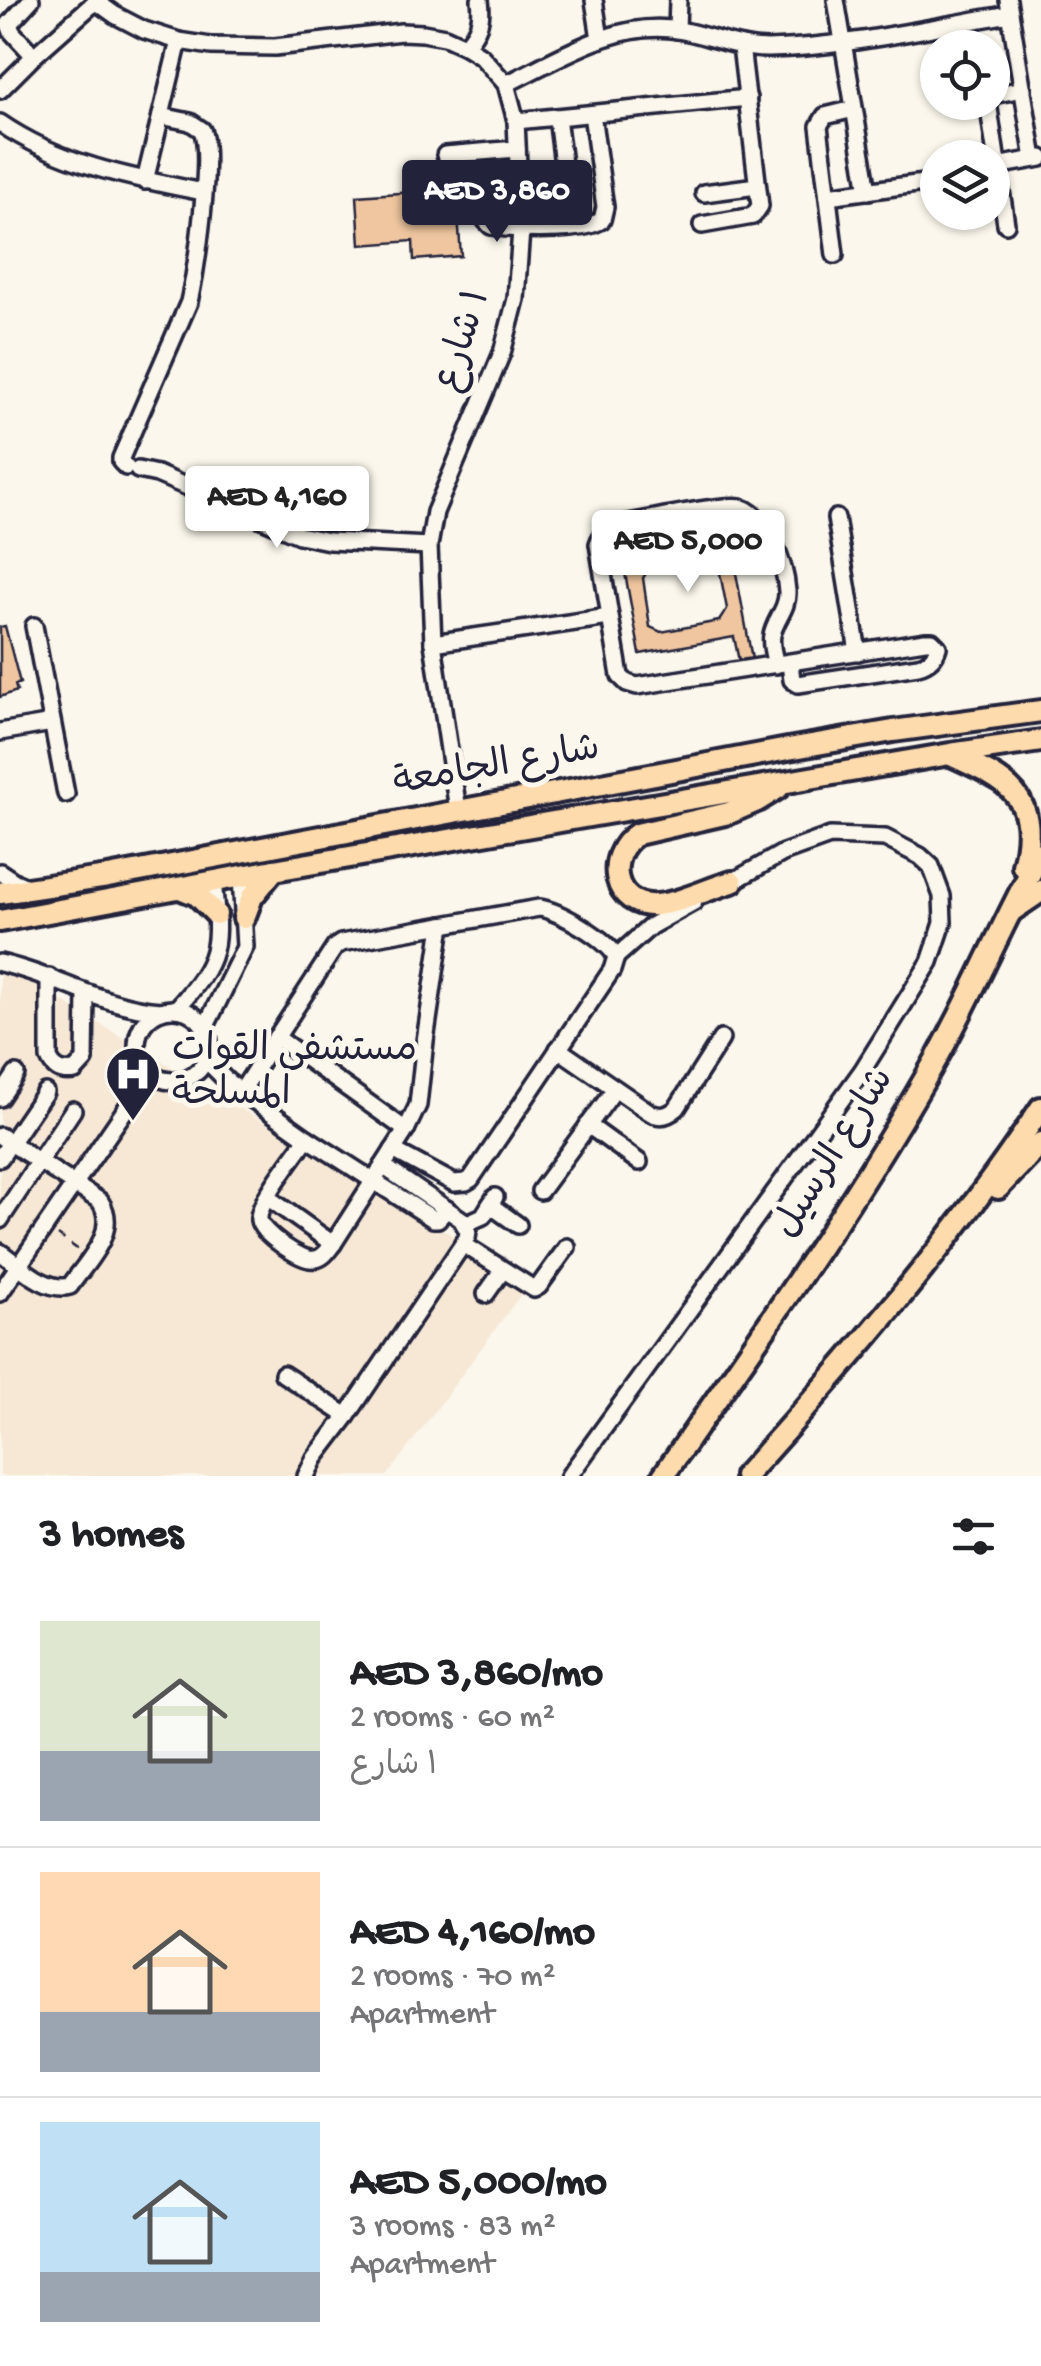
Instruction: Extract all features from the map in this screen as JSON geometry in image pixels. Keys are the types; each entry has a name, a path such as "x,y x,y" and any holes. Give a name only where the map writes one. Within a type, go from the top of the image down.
{"main road":[{"path":"1008,715 1041,696"},
{"name":"شارع الجامعة","path":"0,893 788,749 1041,711"},
{"name":"شارع الجامعة","path":"0,921 274,870 950,754 1041,742"},
{"path":"950,754 1015,789 1027,804 1032,823 1031,842 985,962"},
{"path":"732,882 647,905 632,899 622,888 616,873 617,858 624,844 637,834 729,813 788,782"},
{"name":"شارع الرسيل","path":"663,1476 892,1133 939,1054 1011,910 1032,889 1041,853"},
{"path":"244,918 258,887 274,870"},
{"path":"1032,889 1041,872"},
{"path":"180,888 197,895 216,914"},
{"path":"745,1476 868,1338 957,1228 1041,1108"},
{"path":"957,1228 1041,1143"}],"street":[{"path":"31,0 9,24 34,56"},
{"path":"465,46 482,22 480,0"},
{"path":"594,0 600,40"},
{"path":"677,30 678,0"},
{"path":"836,0 868,190"},
{"path":"0,90 95,1 130,24 178,41 243,48 423,32 444,37 481,56 506,84 600,40 638,30 677,30 742,46 772,48 842,42 1009,7 1038,159 1010,164"},
{"path":"145,180 178,41"},
{"path":"702,226 754,216 760,206 742,46"},
{"name":"١ شارع","path":"458,810 433,642 430,546 435,512 508,335 518,280 516,121 506,84"},
{"path":"1010,92 1023,89"},
{"path":"516,121 748,98"},
{"path":"836,255 819,126 825,116 854,109"},
{"path":"519,183 491,186 486,191 485,214 490,226 520,230 572,228 596,225 602,220 605,214 592,114"},
{"path":"161,116 190,122 202,130 206,144 194,276 189,302 121,462 299,535 430,546"},
{"path":"557,117 572,228"},
{"path":"0,122 72,160 108,172 203,192"},
{"path":"445,155 517,150"},
{"path":"828,196 920,183"},
{"path":"704,194 757,186"},
{"path":"858,652 783,664 637,686 627,683 620,676 608,617 598,544 602,534 609,527 721,507 740,508 764,524 786,585 786,602 772,636 783,664 794,683 918,666 930,661 938,647 932,640 858,652"},
{"path":"836,518 858,652"},
{"path":"433,642 608,617"},
{"path":"34,626 66,794"},
{"path":"0,732 52,723"},
{"path":"394,1150 448,1180 466,1182 612,970 616,957 651,926 783,853 830,836 885,838 920,856 934,872 944,910 940,937 908,999 846,1095 569,1476"},
{"path":"0,872 32,889"},
{"path":"205,1028 245,947 241,876"},
{"path":"137,1042 143,1026 192,991 212,961 218,944 213,881"},
{"path":"234,1087 276,1037 341,943 526,908 549,909 609,946 616,957"},
{"path":"307,1138 258,1216 267,1233 303,1258 314,1260 333,1244 406,1130 420,1097 424,1041 442,925"},
{"path":"212,961 236,968"},
{"path":"0,963 50,977 108,1002 196,1017 210,1043 203,1066 190,1077"},
{"path":"50,977 50,1058 60,1070 76,1070 84,1060 86,993"},
{"path":"192,991 215,1006"},
{"path":"0,1293 134,1097 142,1065 137,1042 128,1024 108,1002"},
{"path":"276,1037 406,1130"},
{"path":"558,1049 660,1116 677,1108 721,1039"},
{"path":"208,1056 212,1066 234,1087 373,1182 433,1219 447,1210"},
{"path":"142,1065 166,1081"},
{"path":"0,1098 16,1074"},
{"path":"134,1097 166,1081 190,1077 209,1077 234,1087"},
{"path":"540,1191 615,1089"},
{"path":"0,1158 5,1140 45,1092"},
{"path":"0,1220 74,1110"},
{"path":"588,1125 639,1162"},
{"path":"0,1252 50,1286 70,1286 102,1239 108,1219 100,1201 5,1140"},
{"path":"306,1476 463,1244 468,1230 447,1210 383,1166"},
{"path":"268,1197 333,1244"},
{"path":"465,1224 478,1220 493,1201 518,1225"},
{"path":"463,1244 531,1288 537,1288 567,1247"},
{"path":"486,1294 502,1270"},
{"path":"283,1374 347,1416"}],"shaded area":[{"name":"مستشفى القوات المسلحة","path":"0,964 530,1282 387,1476 0,1476"}],"building":[{"path":"456,189 461,256 414,260 413,241 360,245 357,196"},
{"path":"725,514 752,659 739,661 734,637 640,654 622,557 712,540 708,517","holes":["709,556 718,563 727,609 719,621 661,632 650,627 643,578 650,567"]},
{"path":"5,626 20,683 15,685 17,691 0,697 0,627"}],"place":[{"name":"مستشفى القوات المسلحة","path":"133,1123"}]}
